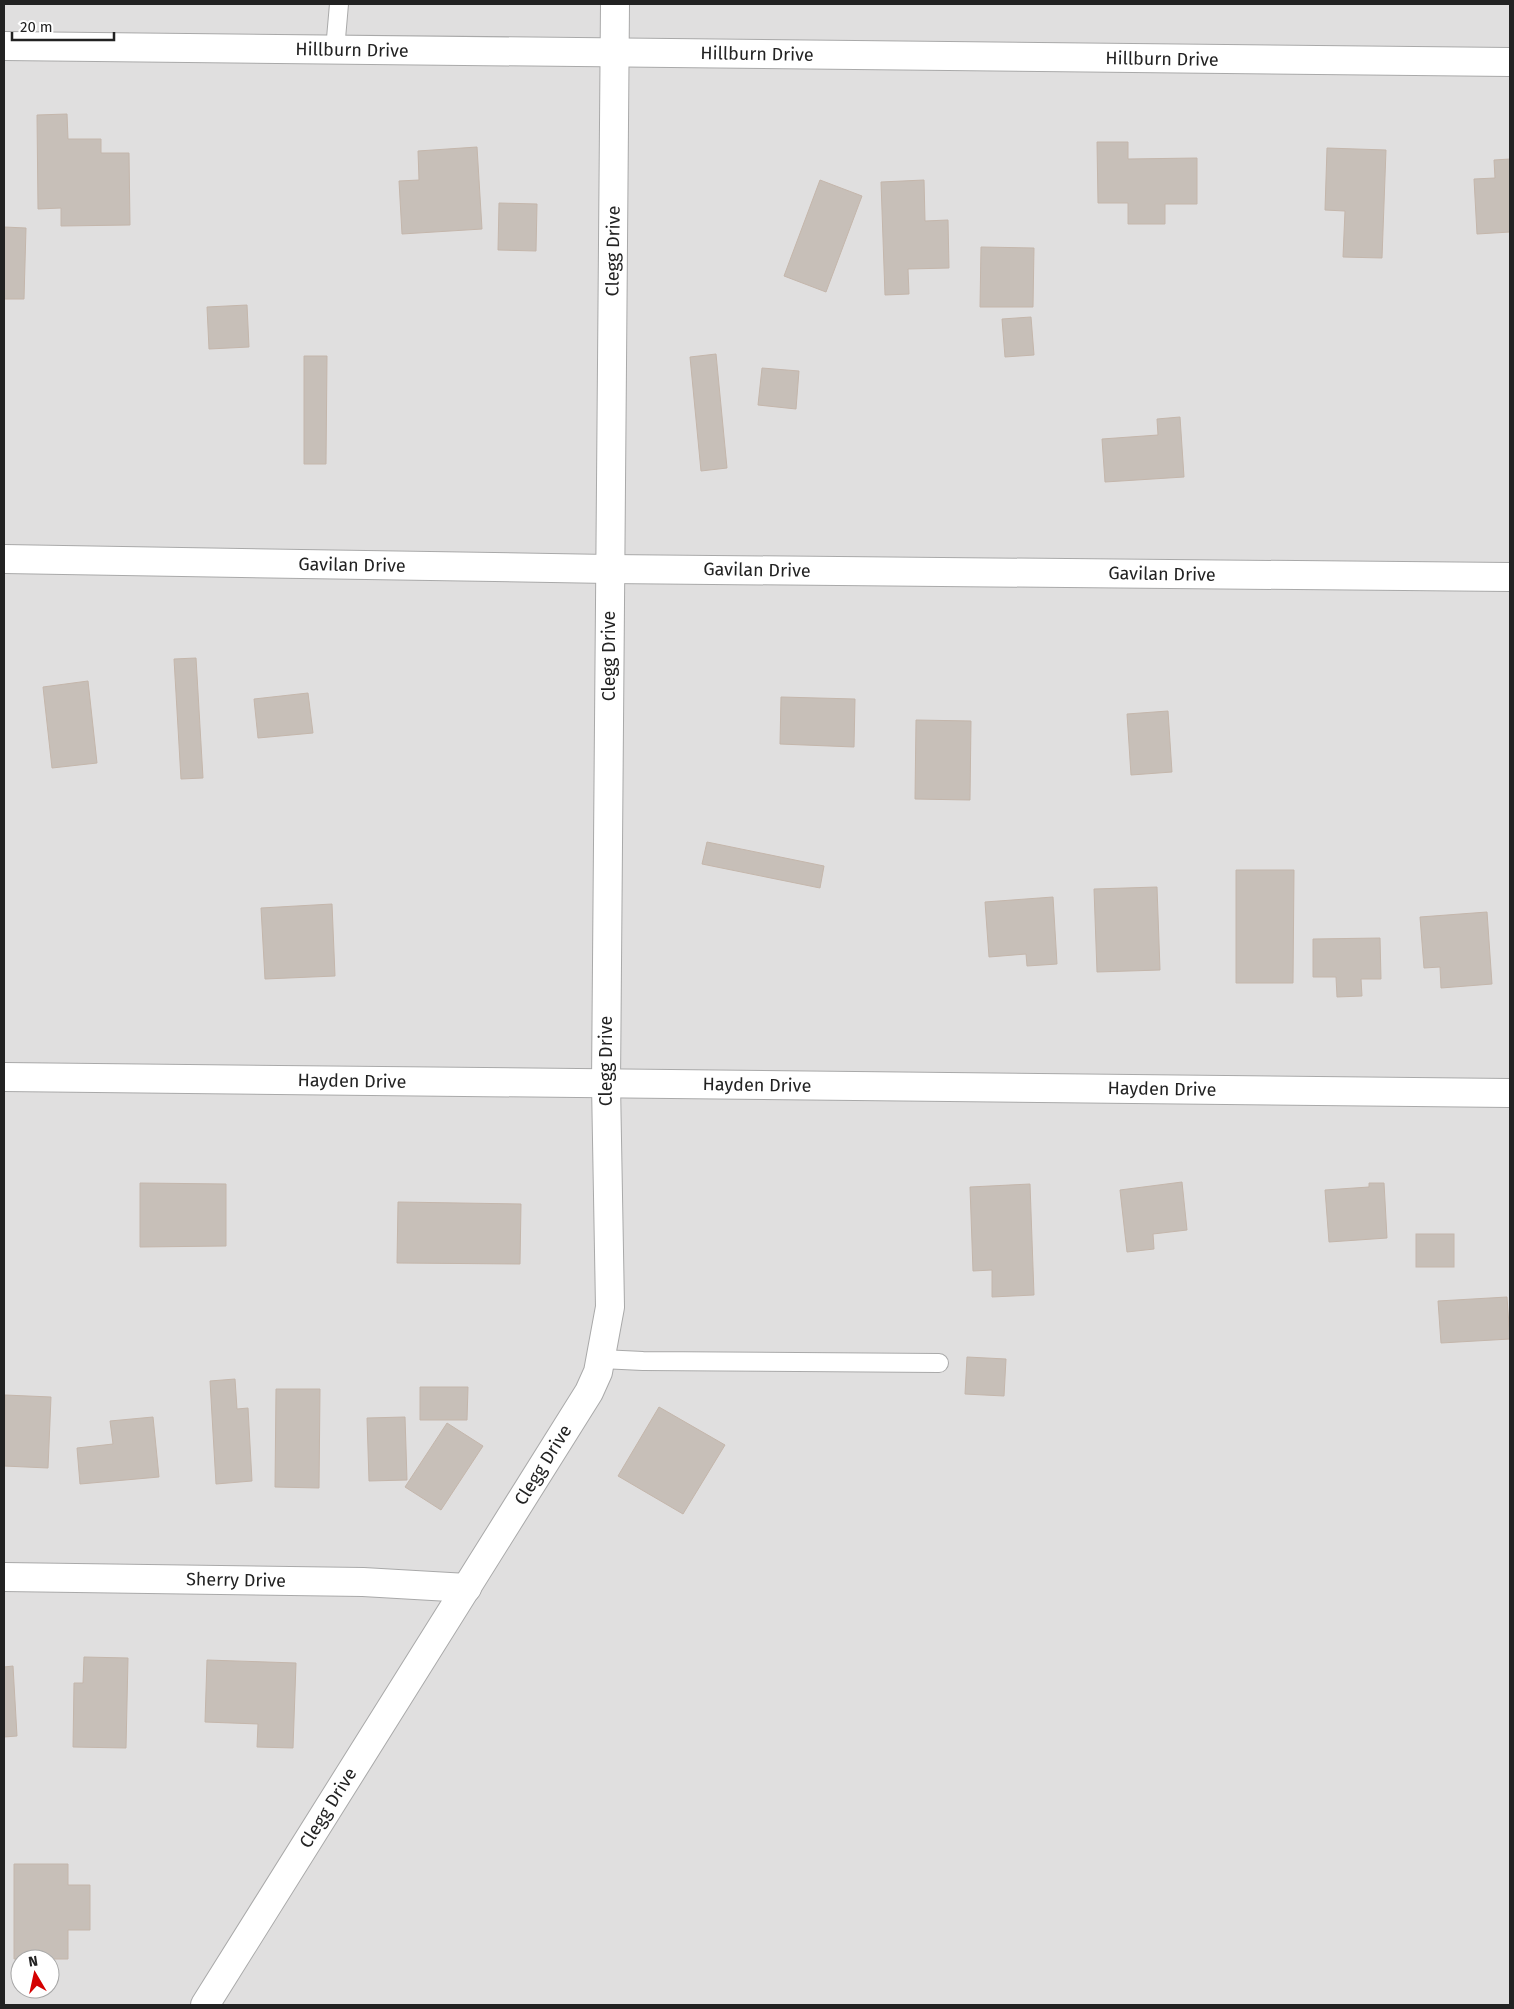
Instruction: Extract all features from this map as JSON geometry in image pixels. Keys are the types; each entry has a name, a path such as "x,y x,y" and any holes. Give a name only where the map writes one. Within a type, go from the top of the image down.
{"street":[{"name":"Clegg Drive","path":"204,2005 589,1392 598,1372 601,1359 610,1307 606,1084 615,4"},
{"name":"Hillburn Drive","path":"4,46 1510,62"},
{"name":"Gavilan Drive","path":"4,559 609,569 1510,577"},
{"name":"Hayden Drive","path":"4,1077 1510,1093"},
{"name":"Sherry Drive","path":"4,1578 363,1582 467,1588"}],"lane":[{"path":"335,50 339,4"},
{"path":"601,1359 643,1361 939,1363"}],"shaded area":[{"path":"4,4 1510,4 1510,2005 4,2005"}],"building":[{"path":"67,114 68,139 101,139 101,153 129,153 130,225 61,226 61,208 38,209 37,115"},
{"path":"1097,142 1128,142 1128,159 1197,158 1197,204 1165,204 1165,224 1128,224 1128,203 1098,203"},
{"path":"477,147 482,229 402,234 399,181 419,180 418,151"},
{"path":"1327,148 1386,150 1382,258 1343,257 1345,211 1325,210"},
{"path":"1510,159 1510,232 1477,234 1474,179 1495,178 1494,160"},
{"path":"820,180 862,196 826,292 784,276"},
{"path":"924,180 925,221 948,220 949,268 908,269 909,294 885,295 881,182"},
{"path":"499,203 537,204 536,251 498,250"},
{"path":"4,227 26,228 24,299 4,299"},
{"path":"981,247 1034,248 1033,307 980,307"},
{"path":"247,305 249,347 209,349 207,307"},
{"path":"1031,317 1034,355 1005,357 1002,319"},
{"path":"716,354 727,468 701,471 690,357"},
{"path":"304,356 327,356 326,464 304,464"},
{"path":"762,368 799,371 796,409 758,405"},
{"path":"1180,417 1184,477 1105,482 1102,439 1158,435 1157,419"},
{"path":"196,658 203,778 181,779 174,659"},
{"path":"88,681 97,763 52,768 43,687"},
{"path":"308,693 313,733 258,738 254,699"},
{"path":"781,697 855,699 854,747 780,744"},
{"path":"1168,711 1172,772 1131,775 1127,714"},
{"path":"916,720 971,721 970,800 915,799"},
{"path":"707,842 824,866 820,888 702,864"},
{"path":"1236,870 1294,870 1293,983 1236,983"},
{"path":"1157,887 1160,970 1097,972 1094,889"},
{"path":"1053,897 1057,964 1027,966 1026,954 989,957 985,902"},
{"path":"332,904 335,976 265,979 261,908"},
{"path":"1487,912 1492,984 1441,988 1440,967 1424,968 1420,917"},
{"path":"1380,938 1381,979 1361,979 1362,996 1337,997 1336,977 1313,977 1313,939"},
{"path":"1182,1182 1187,1230 1153,1234 1154,1249 1127,1252 1120,1190"},
{"path":"140,1183 226,1184 226,1246 140,1247"},
{"path":"1369,1183 1384,1183 1387,1238 1329,1242 1325,1190 1369,1187"},
{"path":"1030,1184 1034,1295 992,1297 992,1270 973,1271 970,1187"},
{"path":"398,1202 521,1204 520,1264 397,1263"},
{"path":"1416,1234 1454,1234 1454,1267 1416,1267"},
{"path":"1507,1297 1510,1339 1441,1343 1438,1301"},
{"path":"967,1357 1006,1359 1004,1396 965,1394"},
{"path":"235,1379 237,1409 248,1408 252,1481 216,1484 210,1381"},
{"path":"420,1387 468,1387 467,1420 420,1420"},
{"path":"276,1389 320,1389 319,1488 275,1487"},
{"path":"5,1395 51,1397 48,1468 4,1466"},
{"path":"659,1407 725,1445 683,1514 618,1476"},
{"path":"153,1417 159,1477 80,1484 77,1448 113,1444 110,1421"},
{"path":"405,1417 407,1480 369,1481 367,1418"},
{"path":"447,1423 483,1446 441,1510 405,1487"},
{"path":"84,1657 128,1658 126,1748 73,1747 74,1683 83,1683"},
{"path":"207,1660 296,1663 293,1748 257,1747 258,1724 205,1722"},
{"path":"13,1666 17,1736 4,1737 4,1667"},
{"path":"14,1864 68,1864 68,1885 90,1885 90,1930 68,1930 68,1959 60,1959 60,1949 14,1949"}]}
